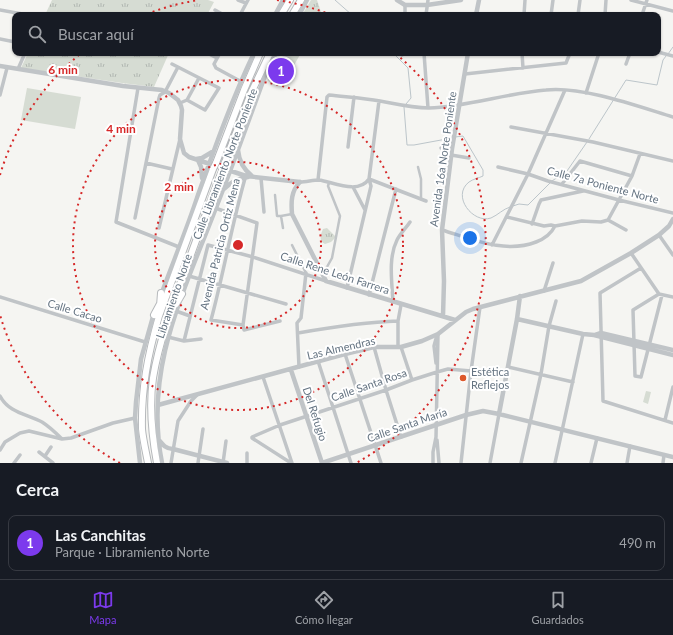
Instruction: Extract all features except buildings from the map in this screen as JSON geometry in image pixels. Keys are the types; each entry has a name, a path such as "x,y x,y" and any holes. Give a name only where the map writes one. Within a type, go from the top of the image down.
{"highway":[{"path":"283,12 290,0"},
{"path":"294,12 301,0"},
{"name":"Calle Libramiento Norte Poniente","path":"148,463 142,431 144,379 157,315 168,290 244,90 259,56"},
{"name":"Calle Libramiento Norte Poniente","path":"157,463 152,428 152,401 153,380 159,351 224,165 252,93 269,56"},
{"path":"160,302 168,290"},
{"path":"157,315 162,293"},
{"path":"173,312 180,293"}],"street":[{"path":"238,0 247,2 242,12"},
{"path":"276,12 283,0"},
{"path":"300,12 307,0"},
{"path":"397,0 405,5 461,0"},
{"path":"477,12 479,0"},
{"path":"524,12 525,0"},
{"path":"551,12 553,0"},
{"path":"578,12 580,0"},
{"path":"605,12 606,0"},
{"path":"631,0 646,2 673,11"},
{"path":"426,12 428,2"},
{"path":"643,12 646,2"},
{"path":"405,5 405,12"},
{"path":"0,10 12,12"},
{"path":"215,10 219,12"},
{"path":"0,39 12,41"},
{"path":"661,53 673,56"},
{"path":"18,69 23,56"},
{"path":"213,56 217,58 214,64 216,68 240,81"},
{"path":"140,463 135,418 140,359 145,342 157,315 162,293 208,164 240,81 252,56"},
{"name":"Libramiento Norte","path":"180,293 189,276 222,192 268,68 275,56"},
{"path":"424,56 428,108"},
{"name":"Avenida 16a Norte Poniente","path":"443,316 444,281 442,230 454,132 468,56"},
{"path":"522,56 524,68"},
{"path":"465,74 566,63 569,56"},
{"path":"586,93 598,56"},
{"path":"626,64 629,56"},
{"path":"172,64 219,88 205,110 187,100"},
{"path":"0,66 138,88 162,90 169,93 180,103 182,110 180,139 159,228"},
{"path":"135,218 159,98 160,95 165,92 178,67"},
{"path":"0,95 7,68"},
{"path":"180,103 187,100 199,78"},
{"path":"138,88 116,222 179,247"},
{"path":"318,180 328,96 354,97 404,106 428,108 545,90 565,90 611,98 673,117"},
{"path":"492,245 528,174 565,90"},
{"path":"348,147 354,97"},
{"path":"347,288 371,186 369,179 380,101"},
{"path":"511,127 547,132 673,161"},
{"path":"180,139 184,153 196,160 253,177 300,182 318,180 353,187 366,183 369,179"},
{"path":"238,147 238,156 246,175"},
{"path":"441,148 452,148"},
{"path":"196,160 214,151"},
{"path":"175,156 184,153"},
{"path":"608,220 632,176 640,154"},
{"path":"451,155 469,158"},
{"path":"196,160 202,174 202,182"},
{"path":"560,184 580,161 632,176"},
{"path":"146,162 172,169"},
{"path":"418,167 421,179 421,199"},
{"name":"Calle 7a Poniente Norte","path":"498,167 673,213"},
{"path":"222,192 232,182 246,175"},
{"name":"Avenida Patricia Ortiz Mena","path":"244,328 211,320 235,214 246,175"},
{"path":"261,178 264,212"},
{"path":"369,179 426,201"},
{"path":"300,182 296,186 293,194 291,203 292,214 326,281"},
{"path":"323,274 332,258 340,216 328,186 329,183"},
{"path":"353,187 365,210"},
{"path":"369,295 396,189"},
{"path":"532,224 540,201 584,190"},
{"path":"275,195 277,216 292,214"},
{"path":"218,210 235,214 257,223 244,328 280,321"},
{"path":"281,216 283,228"},
{"path":"507,217 544,226 555,226 582,221 601,222 608,220 626,230"},
{"name":"Las Almendras","path":"158,405 263,378 345,354 374,347 400,347 422,341 438,334 466,312 520,296 544,291 563,284 581,281 631,253 659,235 669,226 673,219"},
{"path":"394,302 391,272 394,251 398,239 410,222"},
{"path":"442,230 492,245 506,247 530,244 544,239 555,226"},
{"path":"659,235 673,255"},
{"name":"Calle Rene León Farrera","path":"199,279 208,245 253,256 369,295 455,320"},
{"path":"292,245 306,273 301,318 297,323 299,367"},
{"path":"631,253 660,294 673,297"},
{"path":"544,291 553,263"},
{"path":"641,268 600,293 603,401 673,422"},
{"path":"189,276 286,304"},
{"path":"184,341 199,279"},
{"path":"660,294 650,346 641,377 635,376 633,310 660,294"},
{"path":"495,463 490,462 520,296"},
{"name":"Calle Cacao","path":"0,297 145,342"},
{"path":"521,463 541,374 549,326 556,301"},
{"path":"401,304 398,321 400,347 412,380"},
{"path":"461,463 480,307"},
{"path":"173,312 190,316"},
{"name":"Libramiento Norte","path":"162,463 158,439 159,380 173,312"},
{"path":"517,319 583,334 602,335 633,343 673,350"},
{"path":"298,333 345,324 398,321"},
{"path":"433,463 437,424 437,372 434,350 435,341 438,334"},
{"path":"555,463 583,334"},
{"path":"168,336 184,341 202,339"},
{"path":"650,346 673,355"},
{"path":"374,347 401,437"},
{"path":"345,354 381,463"},
{"path":"318,361 351,463"},
{"path":"508,367 573,382"},
{"name":"Calle Santa Rosa","path":"292,463 252,437 280,425 437,372 448,369 471,371"},
{"name":"Del Refugio","path":"291,370 322,463"},
{"path":"263,378 292,463"},
{"path":"665,420 673,388"},
{"path":"171,463 171,449 178,421 191,401 198,394"},
{"path":"0,396 2,401 12,409 41,421 49,426 62,439"},
{"name":"Calle Santa María","path":"322,463 437,424 483,411 673,457"},
{"path":"0,450 5,442 20,433 29,431 62,439 70,438 135,418"},
{"path":"198,463 203,429"},
{"path":"436,437 439,463"},
{"path":"591,463 597,438"},
{"path":"158,439 162,445 171,449 199,455 224,463 226,441"},
{"path":"627,463 630,446"},
{"path":"45,456 51,447"},
{"path":"160,455 171,449"},
{"path":"39,452 53,463"},
{"path":"247,453 247,463"},
{"path":"663,463 664,454"},
{"path":"14,463 20,455"}],"green space":[{"path":"52,0 208,0 214,2 209,12 46,12"},
{"path":"311,0 317,0 321,12 304,12"},
{"path":"27,56 168,56 154,87 21,68"},
{"path":"278,56 299,56 289,74 272,84 268,80"},
{"path":"27,88 81,97 75,129 21,120"},
{"path":"327,228 336,237 331,242 325,244 321,241 321,233 323,229"},
{"path":"646,391 651,392 648,404 643,402"}],"waterway":[{"path":"335,0 349,12"},
{"path":"668,54 673,47"},
{"path":"396,56 408,68 411,98 406,104"},
{"path":"589,139 626,80 657,85 663,60 666,56"},
{"path":"404,107 407,145 452,138"},
{"path":"455,137 463,136 483,170 483,176 469,182 464,188 462,194 466,208 477,217 484,219 491,218 510,207"},
{"path":"552,181 567,171 587,142"},
{"path":"513,206 519,204 528,205 550,183"}],"place":[{"name":"Las Canchitas","path":"281,71"},
{"name":"Estética Reflejos","path":"463,378"}]}
